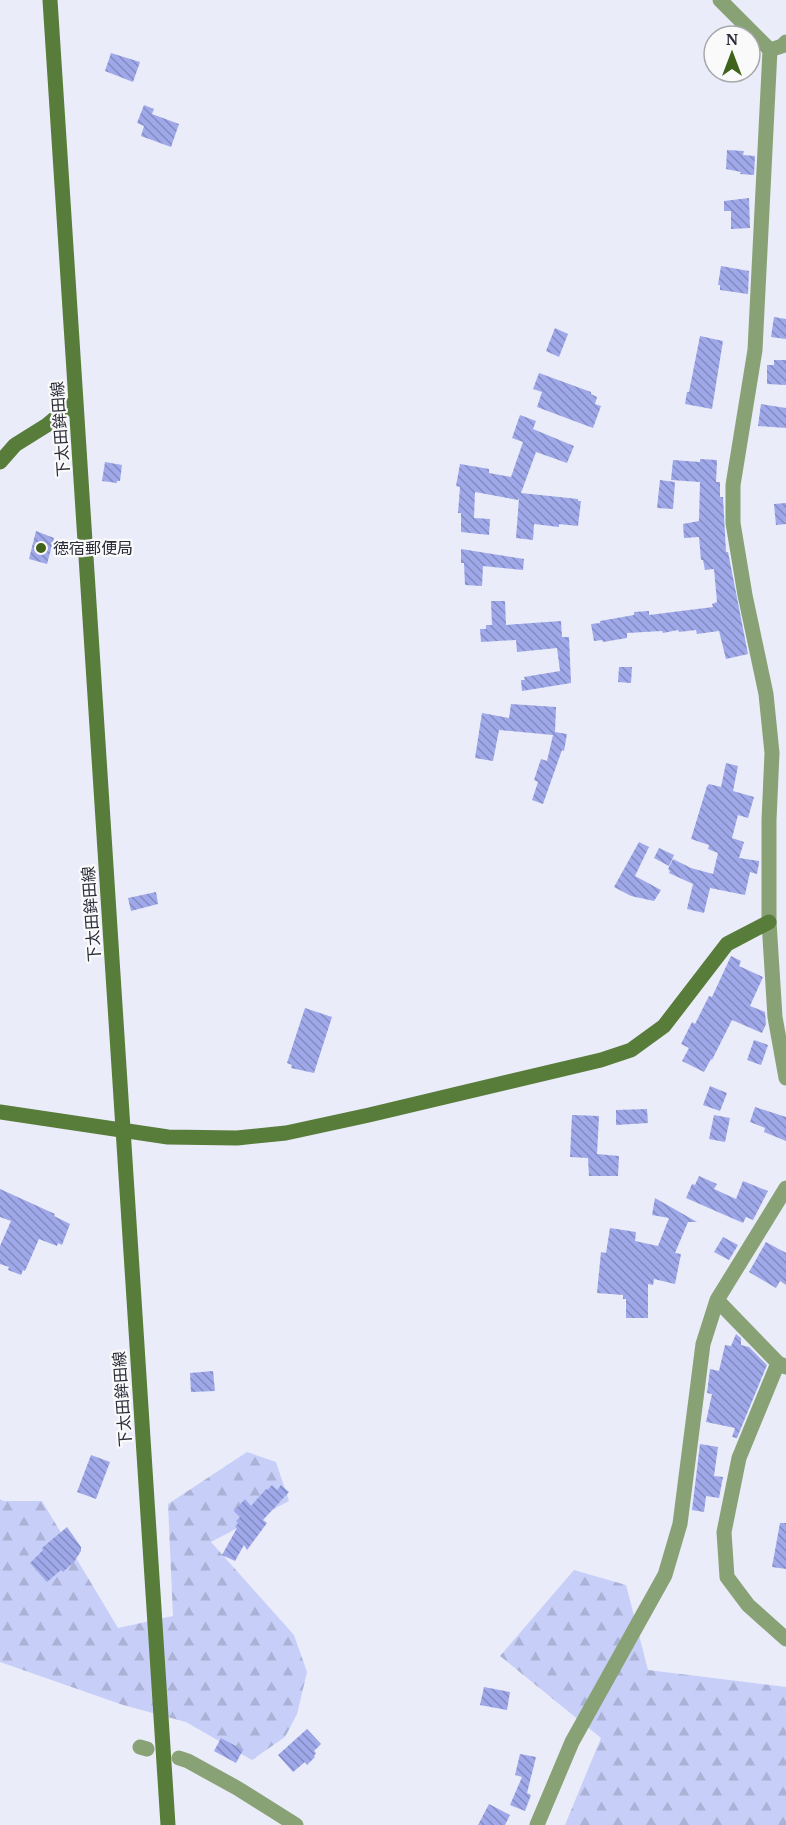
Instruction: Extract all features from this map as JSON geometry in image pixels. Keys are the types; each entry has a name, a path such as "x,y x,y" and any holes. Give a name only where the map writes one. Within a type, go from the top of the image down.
{"main road":[{"name":"下太田鉾田線","path":"50,0 168,1825"},
{"path":"0,462 15,445 47,425 76,401"},
{"path":"0,1112 168,1137 237,1138 286,1133 369,1115 621,1053 631,1050 664,1026 728,944 769,922"}],"street":[{"path":"720,0 770,50 755,350 733,484 733,523 745,595 766,694 772,753 769,820 769,922 775,1017 786,1078"},
{"path":"770,50 786,42"},
{"path":"537,1825 572,1742 666,1575 680,1524 703,1344 717,1300 786,1188"},
{"path":"717,1300 782,1365 739,1458 724,1532 727,1577 748,1605 786,1639"},
{"path":"179,1758 237,1788 296,1825"}],"green space":[{"path":"247,1452 276,1462 289,1501 211,1542 294,1635 307,1672 297,1714 285,1737 252,1760 186,1722 123,1705 0,1662 0,1499 3,1501 42,1501 118,1628 173,1616 168,1504"},
{"path":"574,1570 626,1585 648,1670 786,1687 786,1825 565,1825 601,1738 500,1656"}],"building":[{"path":"111,53 140,62 133,82 105,71"},
{"path":"144,105 154,109 152,114 179,124 171,147 141,136 144,126 137,123"},
{"path":"727,150 744,151 743,155 755,156 754,175 740,174 741,172 726,169"},
{"path":"749,198 750,228 731,229 731,211 724,211 724,201"},
{"path":"721,266 749,271 748,294 720,290 720,285 718,285"},
{"path":"774,317 786,319 786,339 771,337"},
{"path":"555,328 568,334 559,357 546,351"},
{"path":"700,336 723,341 712,409 685,404"},
{"path":"774,360 786,360 786,385 767,384 767,365 774,365"},
{"path":"539,373 591,392 597,397 595,404 601,406 593,428 537,407 542,392 533,389"},
{"path":"761,404 786,408 786,428 758,426"},
{"path":"520,415 536,421 533,429 574,446 567,463 536,452 521,493 578,499 581,501 578,526 559,524 559,527 534,524 533,540 516,538 519,498 518,500 475,492 474,518 490,519 489,535 461,532 461,513 458,513 460,487 456,486 460,464 489,469 489,473 511,477 523,442 512,438"},
{"path":"700,459 717,460 716,482 720,482 720,497 723,497 726,552 728,552 748,654 726,659 719,631 697,634 696,630 627,633 627,638 603,642 602,640 594,641 591,624 600,623 600,621 634,615 634,612 649,611 649,615 713,607 712,604 717,602 714,569 705,570 703,560 701,560 699,537 684,538 683,524 699,521 700,482 671,480 673,460 700,462"},
{"path":"105,462 122,465 120,481 117,483 102,481"},
{"path":"660,480 675,482 673,509 657,508"},
{"path":"786,503 786,524 776,525 774,504"},
{"path":"36,531 54,538 47,564 29,559"},
{"path":"461,549 524,559 523,570 483,566 482,586 465,585"},
{"path":"491,601 505,601 506,625 561,621 562,637 569,637 571,683 522,691 521,680 525,680 524,677 560,671 557,648 517,652 516,640 481,642 480,629 486,629 486,625 492,625"},
{"path":"619,667 632,667 631,683 618,682"},
{"path":"511,704 556,707 555,732 567,734 564,751 562,750 543,804 532,800 538,782 534,780 541,759 547,761 553,735 499,730 493,761 475,758 482,713 509,718"},
{"path":"726,763 738,766 733,791 754,797 748,818 738,815 732,838 744,842 739,858 759,861 759,863 757,874 750,872 745,895 710,888 704,913 687,909 693,884 669,873 668,869 673,859 691,868 713,874 718,853 708,849 709,845 691,839 707,786 709,784 721,787"},
{"path":"639,842 649,847 635,876 661,890 654,901 631,896 614,887"},
{"path":"659,848 674,855 669,866 654,858"},
{"path":"156,892 158,904 131,911 128,898"},
{"path":"731,956 741,961 739,966 763,977 750,1006 765,1012 766,1024 762,1033 732,1020 704,1072 682,1061 689,1048 681,1044 692,1022 695,1024 709,996 712,997"},
{"path":"305,1008 332,1017 314,1073 291,1068 292,1065 287,1063"},
{"path":"754,1040 768,1045 761,1065 747,1060"},
{"path":"710,1086 727,1093 720,1111 703,1105"},
{"path":"755,1107 786,1117 786,1141 764,1132 765,1128 750,1122"},
{"path":"647,1109 648,1123 616,1125 616,1110"},
{"path":"572,1115 599,1116 597,1154 619,1156 618,1176 589,1176 588,1158 570,1157"},
{"path":"714,1115 730,1118 725,1142 709,1139"},
{"path":"699,1176 717,1184 714,1189 736,1199 743,1181 768,1191 753,1220 746,1217 743,1223 686,1198 692,1184 695,1185"},
{"path":"0,1189 55,1214 54,1216 70,1224 62,1245 58,1243 57,1246 39,1239 21,1275 0,1264 0,1246 11,1221 0,1217"},
{"path":"655,1198 697,1222 688,1222 675,1253 681,1254 675,1284 654,1279 653,1285 648,1284 648,1318 626,1318 626,1299 623,1299 623,1295 597,1293 601,1252 606,1253 610,1228 636,1232 635,1241 658,1246 669,1218 652,1215"},
{"path":"723,1237 738,1245 729,1260 714,1252"},
{"path":"766,1242 786,1253 786,1285 780,1281 776,1288 749,1272"},
{"path":"736,1334 741,1338 741,1345 749,1347 767,1365 737,1438 732,1437 735,1428 706,1422 712,1394 707,1393 710,1369 719,1371 725,1345 731,1346"},
{"path":"213,1371 215,1391 191,1392 190,1373"},
{"path":"700,1444 718,1447 714,1476 723,1477 719,1498 706,1496 704,1512 692,1510"},
{"path":"91,1455 110,1462 96,1499 77,1492"},
{"path":"272,1485 277,1490 281,1485 289,1492 263,1520 267,1523 247,1550 244,1545 235,1561 222,1555 237,1528 235,1527 238,1523 236,1521 240,1517 234,1511 245,1499 251,1506"},
{"path":"780,1523 786,1523 786,1569 772,1567"},
{"path":"67,1527 81,1547 81,1551 74,1562 47,1582 30,1563 43,1550 42,1548"},
{"path":"484,1687 510,1692 507,1710 480,1705"},
{"path":"307,1729 321,1744 314,1751 315,1757 307,1765 305,1762 293,1772 278,1755"},
{"path":"221,1738 243,1750 236,1763 214,1751"},
{"path":"520,1754 536,1757 527,1793 531,1795 525,1811 510,1805 522,1777 515,1775"},
{"path":"489,1804 510,1815 505,1825 478,1825"}],"place":[{"name":"徳宿郵便局","path":"41,548"}]}
